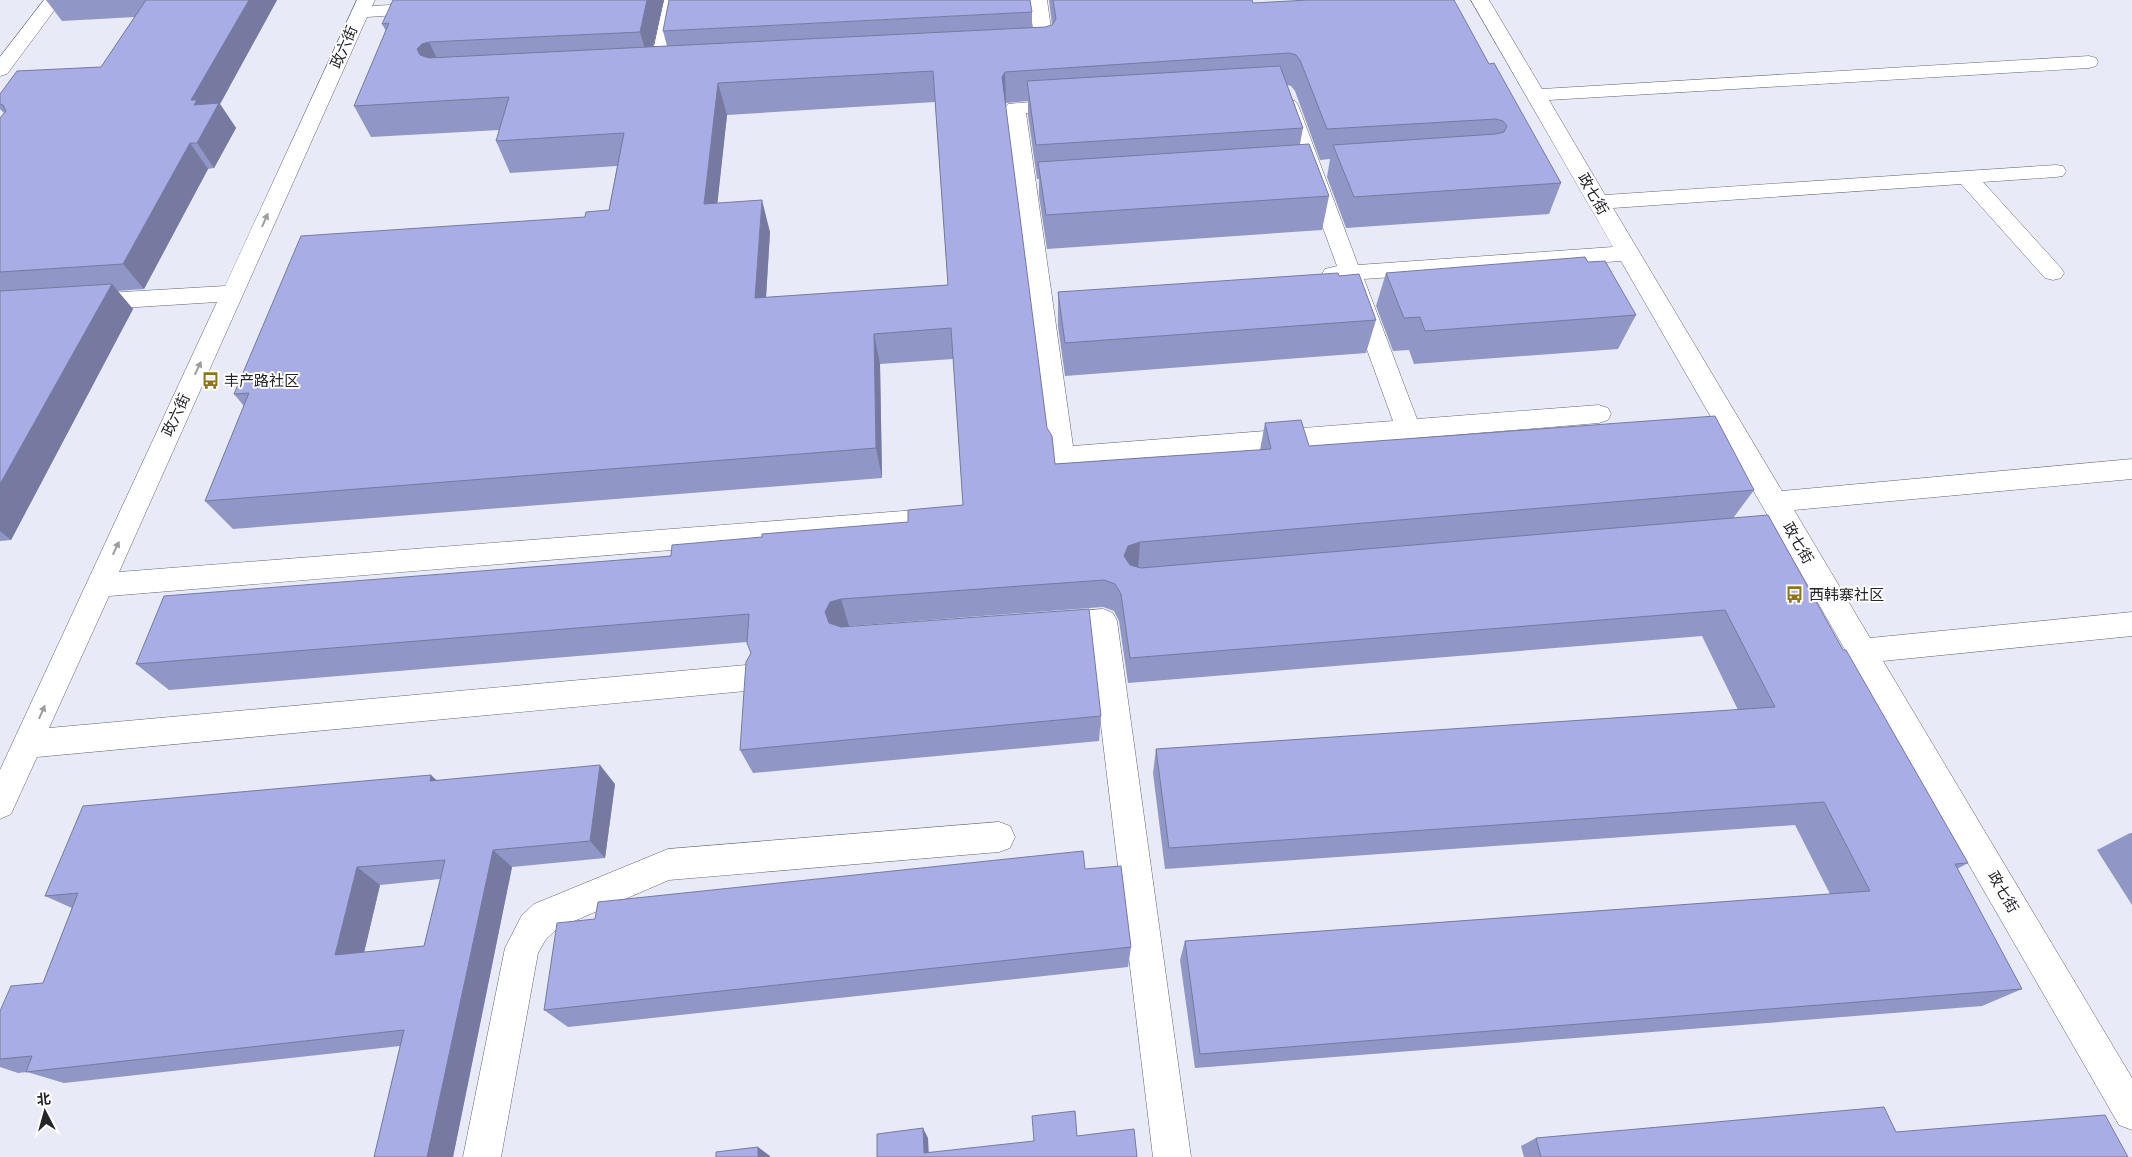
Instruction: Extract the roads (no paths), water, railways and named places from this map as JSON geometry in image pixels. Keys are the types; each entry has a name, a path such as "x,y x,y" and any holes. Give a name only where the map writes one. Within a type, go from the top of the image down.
{"street":[{"path":"0,70 53,0"},
{"path":"659,70 673,0"},
{"path":"1016,51 1045,50 1038,0"},
{"path":"363,6 439,8"},
{"name":"政六街","path":"0,804 15,757 99,585 363,6"},
{"name":"政七街","path":"1480,12 1536,96 2132,1112"},
{"path":"1536,96 2089,62"},
{"path":"639,71 679,69"},
{"path":"1274,92 1284,92 1408,429"},
{"path":"1084,104 1015,108 1036,187 1050,294 1062,456 1599,414"},
{"path":"1598,202 2056,171"},
{"path":"1966,177 2053,273"},
{"path":"1312,276 1628,253"},
{"path":"68,303 232,293"},
{"path":"1774,502 2132,469"},
{"path":"99,585 916,520"},
{"path":"1760,530 1789,527"},
{"path":"1025,627 1103,621 1172,1157"},
{"path":"1862,651 2132,624"},
{"path":"15,757 746,678"},
{"path":"482,1157 522,948 534,927 546,916 668,865 999,837"}],"place":[{"name":"丰产路社区","path":"210,381"},
{"name":"西韩寨社区","path":"1795,595"}]}
